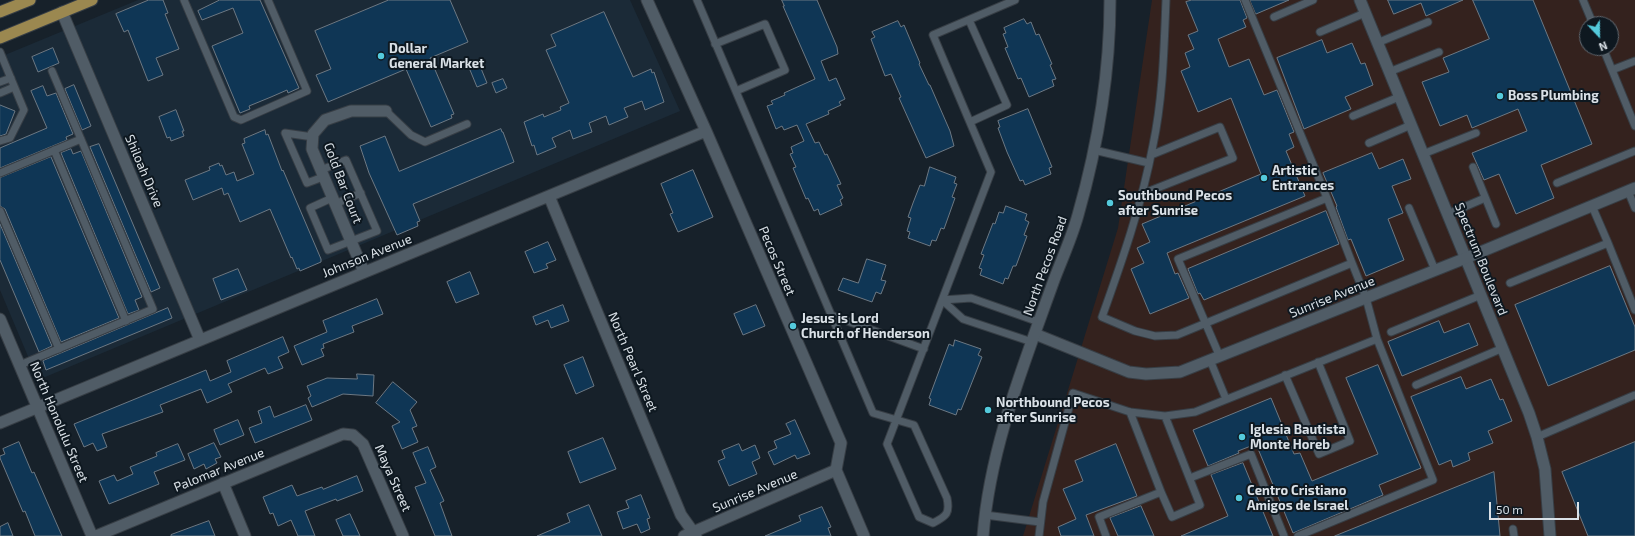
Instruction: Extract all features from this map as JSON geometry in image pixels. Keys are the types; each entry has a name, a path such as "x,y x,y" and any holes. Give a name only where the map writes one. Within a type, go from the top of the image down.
{"main road":[{"path":"0,12 30,0"},
{"path":"0,38 92,0"}],"street":[{"name":"Pecos Street","path":"647,0 706,131 841,443 836,470"},
{"name":"North Pecos Road","path":"983,536 990,482 1005,420 1078,215 1099,129 1106,76 1110,26 1110,0"},
{"name":"Spectrum Boulevard","path":"1360,0 1503,348 1537,437 1545,469 1550,536"},
{"name":"Shiloah Drive","path":"62,12 200,340"},
{"name":"Gold Bar Court","path":"364,272 312,150 313,134 325,120 344,113 351,111 386,111"},
{"name":"Johnson Avenue","path":"0,423 706,131"},
{"name":"Sunrise Avenue","path":"1034,338 1130,372 1146,374 1180,372 1632,190"},
{"name":"North Pearl Street","path":"549,196 691,535"},
{"name":"North Honolulu Street","path":"0,318 92,536"},
{"name":"Palomar Avenue","path":"96,536 343,434 353,435"},
{"name":"Maya Street","path":"353,435 363,444 403,536"},
{"name":"Sunrise Avenue","path":"691,535 836,470"},
{"path":"836,470 864,536"},
{"path":"223,483 245,536"}],"lane":[{"path":"184,0 234,117 241,120 307,91 268,0"},
{"path":"697,0 873,413 896,420 914,425 947,498 949,509 944,518 933,523 919,517 887,444 896,420 924,349 991,172 934,35 1015,0"},
{"path":"1166,0 1164,63 1151,155 1142,194 1122,260 1102,317 1136,331 1155,336 1177,335 1352,263"},
{"path":"1245,0 1327,198 1366,298 1377,339 1433,480 1298,536"},
{"path":"1274,17 1313,0"},
{"path":"1583,0 1590,16"},
{"path":"1320,32 1365,13"},
{"path":"969,20 1007,105 970,122"},
{"path":"1377,43 1428,22"},
{"path":"715,44 765,24 774,43 785,70 736,91"},
{"path":"0,52 24,110 10,138 0,141"},
{"path":"1389,72 1439,52"},
{"path":"1606,56 1635,126"},
{"path":"1612,70 1635,61"},
{"path":"20,365 153,309 52,71"},
{"path":"0,82 11,78"},
{"path":"0,93 14,87"},
{"path":"1353,116 1399,97"},
{"path":"386,111 411,135 425,142 467,124"},
{"path":"1369,143 1411,125"},
{"path":"1142,194 1233,158 1220,127 1151,155"},
{"path":"313,138 285,132 307,183 346,160 361,193 377,231 328,250 310,208 361,193"},
{"path":"1423,154 1476,133"},
{"path":"0,173 81,139"},
{"path":"54,150 126,321"},
{"path":"1094,150 1149,163"},
{"path":"1557,183 1635,151"},
{"path":"1473,167 1496,224"},
{"path":"1632,190 1635,208"},
{"path":"1226,399 1205,323 1178,259 1327,198"},
{"path":"1448,214 1485,198"},
{"path":"1592,206 1635,310"},
{"path":"1409,208 1435,270"},
{"path":"0,211 59,349"},
{"path":"1510,283 1608,243"},
{"path":"1391,332 1481,295"},
{"path":"942,300 971,298 1039,322"},
{"path":"942,300 963,319 1034,338"},
{"path":"831,315 924,349"},
{"path":"1039,536 1043,502 1073,393 1130,412 1165,416 1195,412 1377,339"},
{"path":"1416,384 1503,348"},
{"path":"1285,375 1318,454 1350,441 1318,362"},
{"path":"1537,437 1635,395"},
{"path":"1130,412 1161,492 1172,516 1200,505 1165,416"},
{"path":"1190,478 1251,454 1284,536"},
{"path":"1106,536 1099,517 1161,492"},
{"path":"985,515 1040,522"}],"shaded area":[{"path":"138,0 630,0 680,111 38,380 0,290 0,57"},
{"path":"1152,0 1635,0 1635,536 1023,536 1118,228"}],"building":[{"path":"149,0 163,0 168,13 165,14 179,49 156,58 163,75 148,81 128,30 124,32 116,14"},
{"path":"220,0 260,0 299,88 288,93 287,90 249,106 250,109 240,113 212,46 243,33 233,8 202,20 198,11"},
{"name":"Dollar General Market","path":"389,0 450,0 468,42 430,58 454,114 451,115 452,118 431,127 406,69 328,102 316,75 331,69 315,31"},
{"path":"782,0 817,0 837,47 838,54 821,61 829,81 836,78 845,99 839,102 841,105 828,111 829,114 806,124 815,143 819,142 825,155 827,154 841,184 837,185 843,198 840,200 842,205 820,215 818,209 814,211 808,198 806,199 793,168 796,167 790,154 793,153 791,147 804,141 797,125 784,130 782,126 776,129 767,106 773,104 771,101 785,95 784,93 815,79 783,6"},
{"path":"1192,0 1240,0 1247,18 1243,20 1246,27 1218,39 1229,67 1249,59 1264,95 1277,90 1294,132 1289,134 1294,147 1286,151 1305,196 1167,253 1175,274 1178,273 1189,298 1150,314 1131,269 1144,263 1137,248 1150,242 1142,224 1261,174 1231,98 1198,112 1181,71 1190,67 1185,53 1194,49 1188,35 1198,31 1186,2"},
{"path":"1250,0 1289,0 1256,14"},
{"path":"1388,0 1463,0 1426,16 1421,3 1394,14"},
{"name":"Boss Plumbing","path":"1473,0 1533,0 1592,144 1541,165 1554,198 1516,214 1499,174 1484,180 1472,153 1527,131 1518,109 1472,128 1467,115 1440,126 1422,82 1449,72 1443,58 1489,39"},
{"path":"604,12 633,77 651,69 652,73 654,72 664,102 645,110 642,101 624,108 628,117 609,125 606,116 589,123 592,132 573,139 570,130 552,138 556,147 537,155 534,145 532,146 524,122 543,114 544,117 561,110 560,107 569,103 546,50 556,46 551,35"},
{"path":"1024,19 1027,24 1031,22 1036,35 1039,34 1052,64 1050,65 1056,79 1052,80 1054,86 1029,97 1021,78 1018,79 1005,48 1008,47 1003,34 1006,33 1004,28"},
{"path":"898,21 901,27 904,25 920,63 919,64 950,131 954,146 926,158 899,98 901,97 891,74 885,76 871,39 875,37 872,32"},
{"path":"1322,40 1327,53 1352,43 1361,64 1365,63 1373,85 1345,97 1351,109 1304,129 1277,58"},
{"path":"53,48 59,63 38,72 32,57"},
{"path":"480,66 487,83 477,87 470,70"},
{"path":"503,79 507,88 496,93 492,83"},
{"path":"74,85 91,126 82,130 65,89"},
{"path":"43,86 47,96 56,93 73,134 66,137 67,140 0,168 0,148 47,128 31,91"},
{"path":"0,105 15,111 6,134 0,136"},
{"path":"1028,109 1052,167 1049,168 1051,174 1025,185 1023,180 1020,181 1007,152 998,128 1000,127 998,121"},
{"path":"176,110 184,131 182,131 184,136 171,141 170,137 167,138 159,117"},
{"path":"501,129 514,162 413,204 420,221 417,222 418,226 397,235 369,173 360,146 385,136 399,171"},
{"path":"265,130 321,259 321,262 300,271 299,268 297,269 292,257 291,258 270,209 240,222 228,193 224,195 222,188 193,200 185,180 210,170 209,167 219,163 220,166 222,165 226,175 234,172 237,181 254,174 242,144 245,143 244,139"},
{"path":"99,144 160,288 151,292 90,147"},
{"path":"71,149 73,154 81,151 142,297 135,300 139,310 128,314 61,153"},
{"path":"1372,153 1379,169 1403,159 1411,179 1392,186 1403,213 1388,219 1404,260 1366,276 1351,239 1348,240 1336,207 1337,206 1323,173"},
{"path":"51,157 119,318 61,342 5,209 0,206 0,178"},
{"path":"930,167 956,177 954,183 957,184 952,197 955,198 944,229 941,228 936,241 932,240 930,246 908,238 910,232 907,231 911,218 908,217 913,203 920,185 924,186"},
{"path":"693,170 713,217 678,232 670,214 673,213 661,184"},
{"path":"1006,206 1027,214 1025,220 1029,222 1024,235 1027,236 1016,266 1013,266 1008,279 1005,278 1003,284 980,275 982,269 979,268 984,255 981,254 993,223 995,224 999,212 1003,213"},
{"path":"1326,211 1339,244 1204,300 1200,293 1198,294 1188,269"},
{"path":"0,224 52,346 39,352 0,260"},
{"path":"548,242 556,260 546,264 548,268 534,273 525,252"},
{"path":"867,259 886,265 881,280 886,281 881,294 876,292 872,302 838,290 843,278 858,283"},
{"path":"1610,266 1635,327 1635,350 1548,386 1515,305"},
{"path":"238,269 247,290 221,300 213,279"},
{"path":"470,272 479,294 456,303 447,282"},
{"path":"377,299 383,314 352,326 354,332 323,344 324,348 321,349 324,356 302,365 294,346 327,332 323,321"},
{"path":"563,305 569,321 551,328 548,320 536,325 533,317"},
{"path":"756,305 765,326 743,335 734,314"},
{"path":"168,308 172,318 46,370 43,361"},
{"path":"1439,321 1444,333 1469,323 1478,345 1402,376 1388,342"},
{"path":"283,337 289,352 278,357 283,368 268,374 265,368 228,384 232,392 207,403 201,389 160,405 163,412 102,434 107,447 97,451 93,443 84,447 74,424 206,370 210,381 231,372 227,361"},
{"path":"955,340 981,349 978,355 982,357 961,410 958,409 956,415 929,405 931,399 929,398 949,344 953,346"},
{"path":"583,357 594,386 576,394 564,365"},
{"path":"1378,365 1421,468 1379,485 1383,495 1293,533 1256,444 1208,466 1193,430 1271,398 1294,454 1300,453 1312,481 1378,454 1346,378"},
{"path":"357,374 374,375 373,396 343,394 312,407 308,398 311,396 307,386 327,378 357,379"},
{"path":"1461,377 1466,389 1491,379 1500,400 1503,399 1512,421 1488,431 1493,443 1468,453 1470,460 1453,467 1451,460 1439,465 1411,397"},
{"path":"393,382 417,402 410,410 417,426 412,428 418,442 402,449 392,426 400,422 376,403"},
{"path":"306,405 312,420 255,443 249,428 262,423 258,411 270,406 274,417"},
{"path":"238,420 244,435 220,445 214,430"},
{"path":"795,420 810,454 797,459 795,455 774,465 768,452 777,448 774,441 791,434 786,424"},
{"path":"603,438 616,469 580,483 568,452"},
{"path":"19,442 62,536 35,536 25,511 23,512 0,458 0,456 5,454 3,449"},
{"path":"1635,442 1635,536 1588,536 1562,472"},
{"path":"214,443 221,457 215,459 217,463 206,469 204,464 194,469 188,454"},
{"path":"178,444 185,460 154,472 159,484 109,504 99,481 114,475 117,481 133,474 130,467 157,456 156,453"},
{"path":"739,444 742,451 755,445 760,458 752,462 757,474 729,486 718,461 725,458 722,451"},
{"path":"1116,444 1137,496 1086,515 1094,536 1061,536 1058,527 1076,519 1063,489 1083,481 1075,461"},
{"path":"428,447 436,467 430,470 444,501 440,503 452,536 435,536 415,487 426,483 413,453"},
{"name":"Centro Cristiano Amigos de Israel","path":"1243,463 1273,536 1181,536 1228,516 1211,475"},
{"path":"1494,472 1500,536 1335,536"},
{"path":"357,476 363,491 337,501 336,499 305,511 315,536 298,536 291,520 278,526 273,513 270,514 263,497 292,485 297,496 322,487 323,489"},
{"path":"641,495 650,518 647,519 650,529 641,533 637,524 623,529 617,512 629,508 626,501"},
{"path":"589,505 602,536 537,536 570,522 567,514"},
{"path":"1141,506 1154,536 1118,536 1110,518"},
{"path":"822,507 831,527 828,528 831,536 765,536 801,521 799,516"},
{"path":"350,514 360,536 343,536 336,520"},
{"path":"209,521 215,536 171,536 171,535"},
{"path":"8,523 13,536 0,536 0,527"}],"place":[{"name":"Dollar General Market","path":"381,56"},
{"name":"Boss Plumbing","path":"1500,96"},
{"name":"Artistic Entrances","path":"1264,178"},
{"name":"Southbound Pecos after Sunrise","path":"1110,203"},
{"name":"Jesus is Lord Church of Henderson","path":"793,326"},
{"name":"Northbound Pecos after Sunrise","path":"988,410"},
{"name":"Iglesia Bautista Monte Horeb","path":"1242,437"},
{"name":"Centro Cristiano Amigos de Israel","path":"1239,498"}]}
